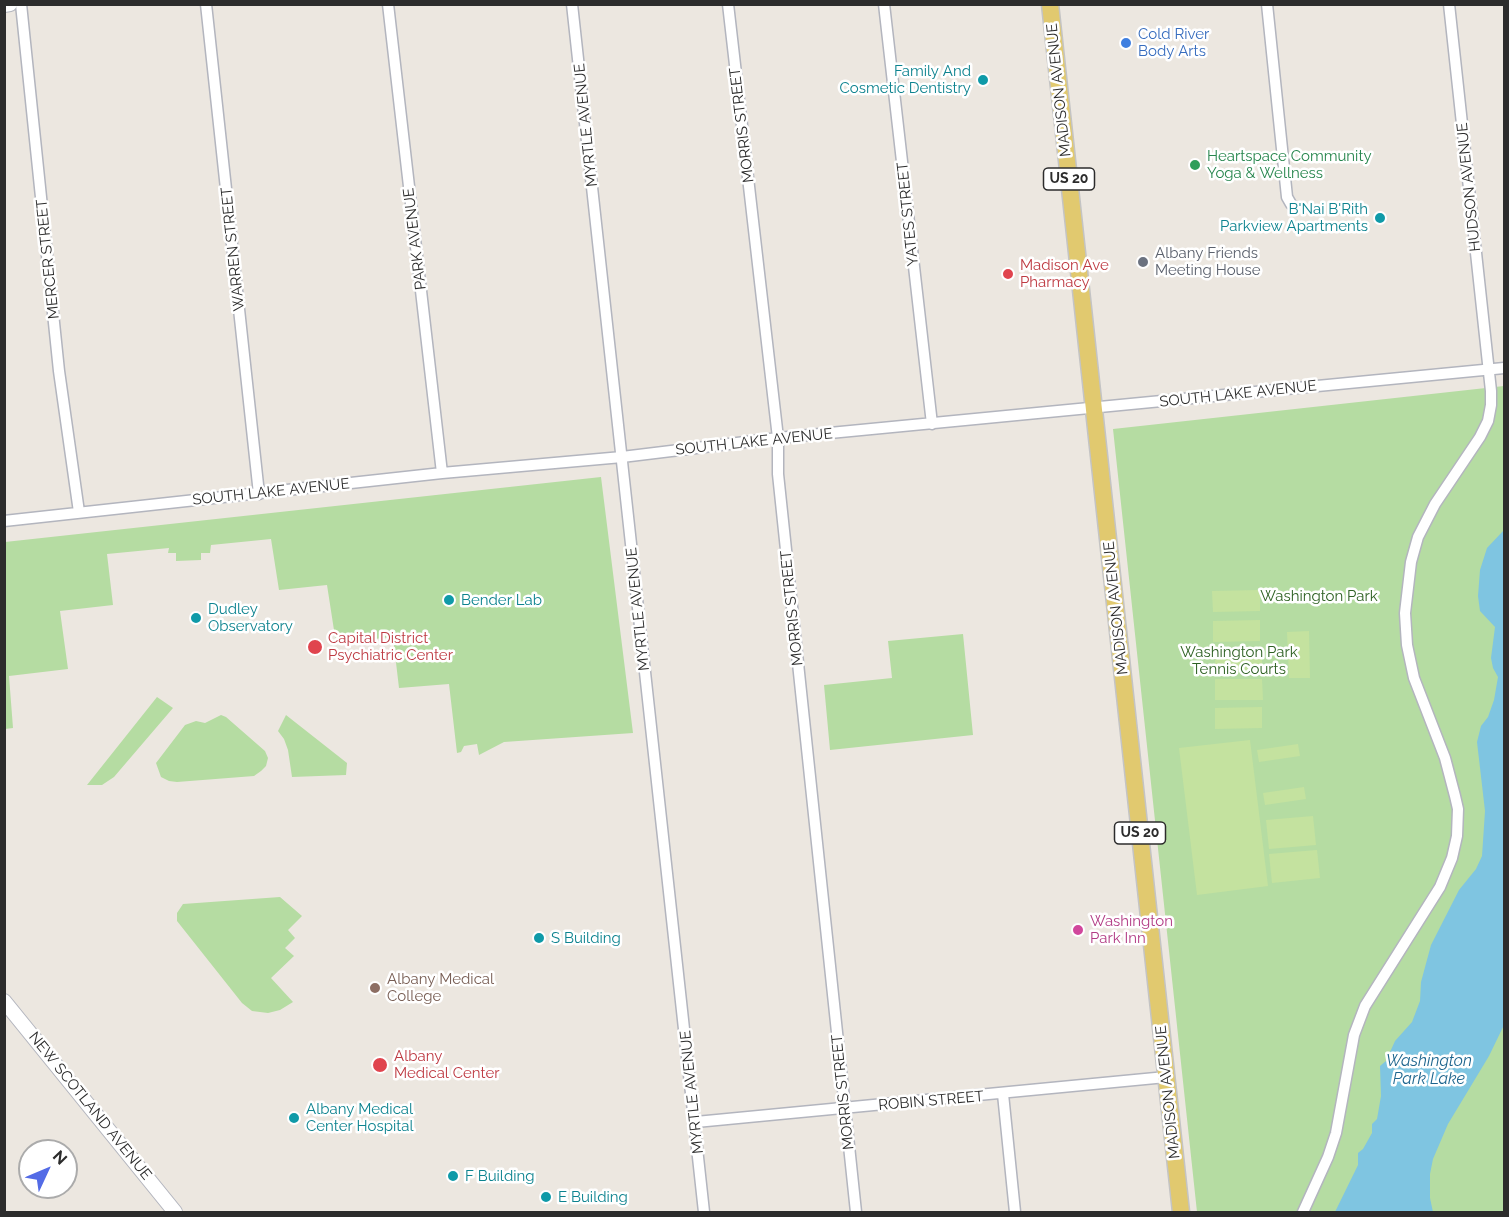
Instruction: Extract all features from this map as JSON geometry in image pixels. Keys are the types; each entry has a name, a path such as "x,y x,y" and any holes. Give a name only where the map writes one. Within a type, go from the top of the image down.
{"main road":[{"name":"MADISON AVENUE","path":"1050,4 1181,1212"}],"street":[{"path":"4,5 10,4"},
{"name":"MERCER STREET","path":"21,4 59,371 79,512"},
{"name":"WARREN STREET","path":"206,4 259,494"},
{"name":"PARK AVENUE","path":"388,4 442,473"},
{"name":"MYRTLE AVENUE","path":"572,4 659,811 696,1122 704,1212"},
{"name":"MORRIS STREET","path":"728,4 778,438 778,474 856,1212"},
{"name":"YATES STREET","path":"884,4 932,424"},
{"path":"1267,4 1287,197 1291,204"},
{"name":"HUDSON AVENUE","path":"1303,1212 1328,1157 1336,1133 1354,1035 1365,1006 1440,887 1452,858 1457,836 1458,809 1455,796 1445,758 1414,678 1407,645 1405,613 1411,562 1418,537 1435,504 1488,421 1491,405 1449,4"},
{"name":"SOUTH LAKE AVENUE","path":"4,521 442,473 622,457 778,438 1504,368"},
{"name":"NEW SCOTLAND AVENUE","path":"4,1000 175,1212"},
{"name":"ROBIN STREET","path":"696,1122 1166,1077"},
{"path":"1003,1094 1016,1212"}],"green space":[{"name":"Washington Park","path":"1504,386 1504,1212 1197,1212 1113,429"},
{"path":"601,477 633,733 504,742 479,755 477,744 464,746 461,752 457,753 449,684 399,688 393,637 336,643 327,585 279,590 271,539 211,545 210,553 201,553 201,560 176,561 176,553 168,553 169,548 107,554 113,605 60,611 68,669 9,676 13,728 5,729 5,542"},
{"path":"1260,590 1260,611 1213,612 1212,591"},
{"path":"1260,620 1260,641 1213,642 1213,621"},
{"path":"1309,631 1310,678 1289,678 1287,632"},
{"path":"963,634 973,735 830,750 824,685 892,678 888,641"},
{"name":"Washington Park Tennis Courts","path":"1215,649 1262,649 1262,670 1215,671"},
{"path":"1215,679 1262,679 1263,700 1215,700"},
{"path":"157,697 173,708 114,777 102,785 87,785"},
{"path":"1262,707 1262,728 1215,729 1215,708"},
{"path":"221,715 265,751 268,758 266,766 254,776 177,782 161,777 156,763 185,725 196,721 205,723"},
{"path":"286,715 347,763 346,775 292,777 288,750 278,731"},
{"path":"1250,740 1268,886 1197,895 1179,748"},
{"path":"1298,744 1300,756 1259,762 1257,750"},
{"path":"1304,787 1306,799 1265,805 1263,793"},
{"path":"1313,816 1316,845 1269,849 1266,820"},
{"path":"1317,850 1320,878 1272,883 1269,854"},
{"path":"280,897 302,916 288,930 295,938 285,948 294,956 271,978 293,1002 280,1010 268,1013 252,1011 242,1003 177,921 177,913 183,904"}],"water":[{"name":"Washington Park Lake","path":"1504,530 1504,1025 1489,1056 1448,1124 1433,1159 1430,1174 1430,1198 1433,1212 1335,1212 1358,1165 1358,1153 1363,1149 1372,1133 1372,1124 1377,1119 1381,1096 1380,1066 1386,1061 1395,1041 1412,1022 1420,1001 1421,982 1431,945 1459,890 1476,869 1482,856 1485,811 1477,742 1481,726 1488,717 1494,700 1498,677 1491,658 1495,627 1480,611 1478,596 1480,570 1487,548"}],"place":[{"name":"Cold River Body Arts","path":"1126,43"},
{"name":"Family And Cosmetic Dentistry","path":"983,80"},
{"name":"Heartspace Community Yoga & Wellness","path":"1195,165"},
{"name":"B'Nai B'Rith Parkview Apartments","path":"1380,218"},
{"name":"Albany Friends Meeting House","path":"1143,262"},
{"name":"Madison Ave Pharmacy","path":"1008,274"},
{"name":"Bender Lab","path":"449,600"},
{"name":"Dudley Observatory","path":"196,618"},
{"name":"Capital District Psychiatric Center","path":"315,647"},
{"name":"Washington Park Inn","path":"1078,930"},
{"name":"S Building","path":"539,938"},
{"name":"Albany Medical College","path":"375,988"},
{"name":"Albany Medical Center","path":"380,1065"},
{"name":"Albany Medical Center Hospital","path":"294,1118"},
{"name":"F Building","path":"453,1176"},
{"name":"E Building","path":"546,1197"}]}
